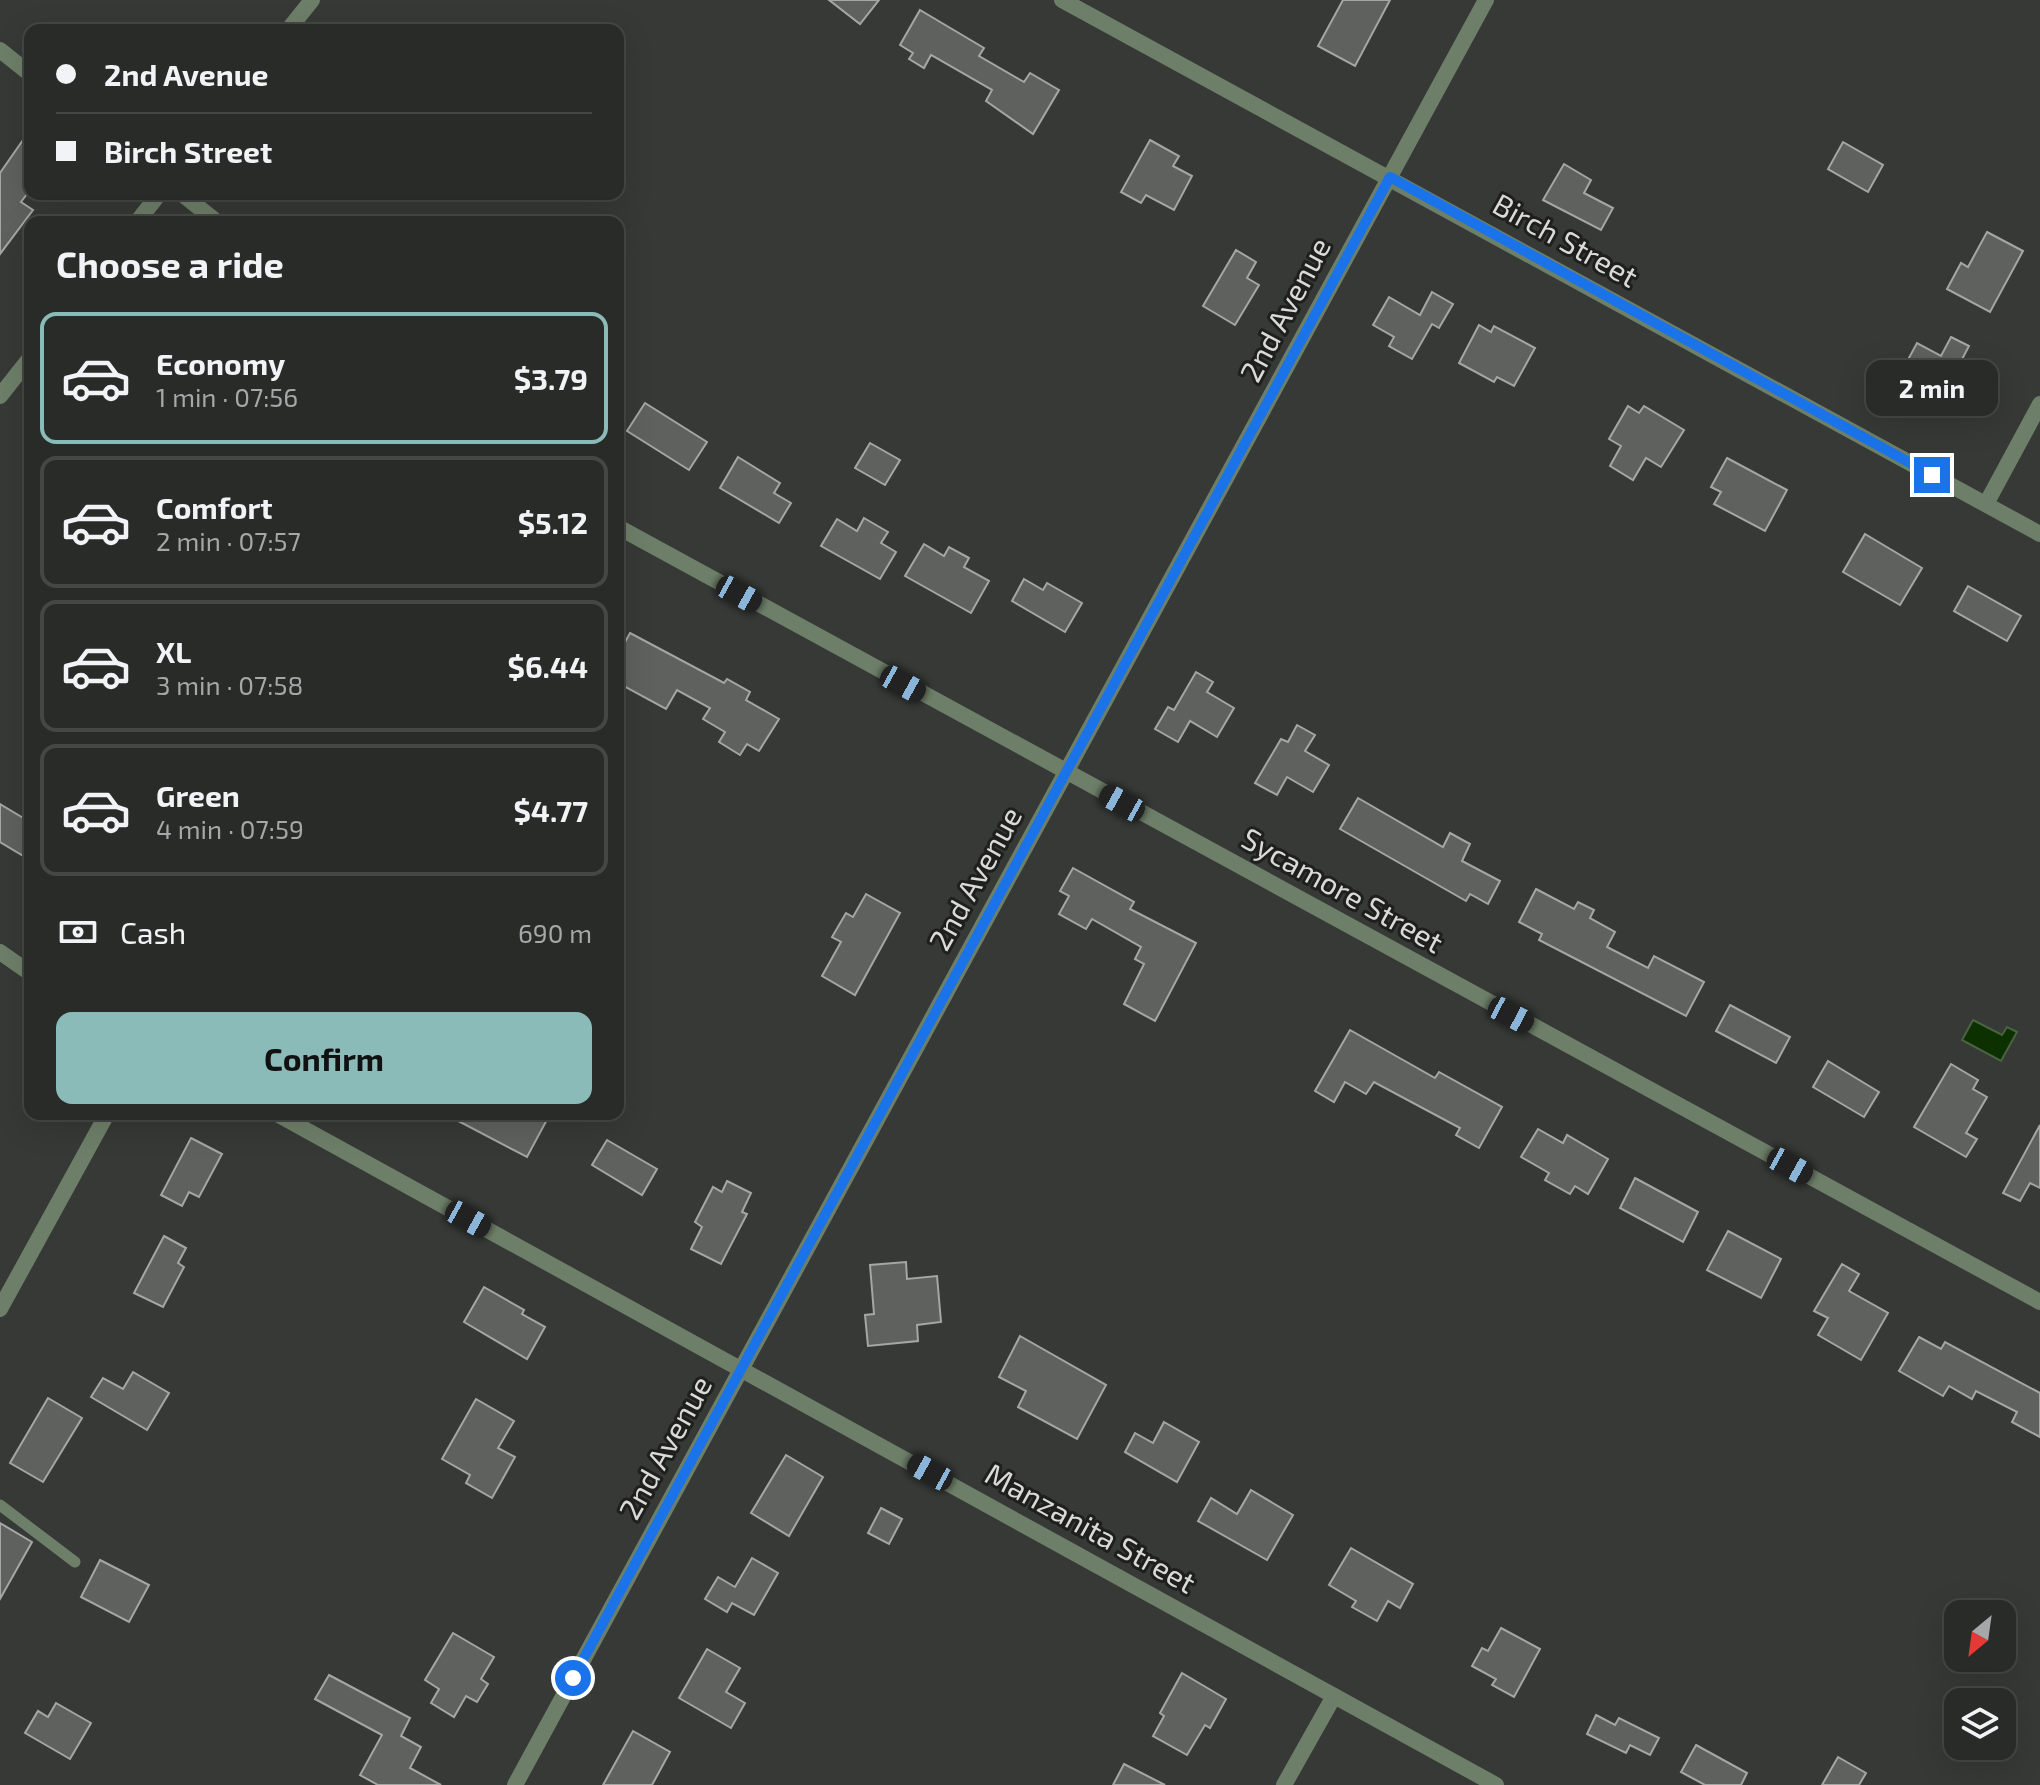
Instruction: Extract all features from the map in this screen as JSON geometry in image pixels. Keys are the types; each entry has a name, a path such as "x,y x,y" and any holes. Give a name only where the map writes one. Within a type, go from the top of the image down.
{"street":[{"path":"293,24 312,0"},
{"name":"Birch Street","path":"1062,0 2040,534"},
{"name":"2nd Avenue","path":"515,1785 1486,0"},
{"path":"0,50 24,69"},
{"path":"142,216 154,200"},
{"path":"190,200 210,216"},
{"path":"0,396 24,366"},
{"path":"1986,504 2040,404"},
{"name":"Sycamore Street","path":"624,530 2040,1302"},
{"path":"0,952 24,969"},
{"path":"0,1309 104,1120"},
{"name":"Manzanita Street","path":"288,1120 1496,1785"},
{"path":"1284,1785 1334,1696"}],"lane":[{"path":"0,1505 75,1562"}],"shaded area":[{"path":"1973,1020 2002,1035 2007,1027 2017,1032 2001,1061 1962,1040"}],"building":[{"path":"829,0 879,0 860,24"},
{"path":"1343,0 1390,0 1355,66 1318,46"},
{"path":"920,10 984,48 979,56 1024,82 1030,73 1059,90 1033,134 986,101 992,90 931,55 924,68 909,59 913,53 900,45"},
{"path":"24,139 24,198 21,202 33,210 28,216 24,216 24,222 0,254 0,173"},
{"path":"1150,140 1179,156 1173,166 1192,176 1174,210 1146,195 1141,203 1121,192"},
{"path":"1843,142 1883,165 1868,192 1828,169"},
{"path":"1564,164 1591,180 1584,193 1613,208 1601,230 1543,200"},
{"path":"1987,232 2023,251 1990,312 1947,289 1961,263 1968,267"},
{"path":"1236,250 1256,262 1247,278 1259,285 1235,325 1203,306"},
{"path":"1432,292 1453,304 1439,328 1432,324 1412,359 1389,346 1394,337 1373,325 1389,297 1420,315"},
{"path":"1479,325 1491,332 1494,326 1535,348 1514,386 1497,377 1494,382 1459,363"},
{"path":"1951,337 1969,346 1935,411 1892,389 1917,343 1941,356"},
{"path":"645,403 707,442 689,470 627,431"},
{"path":"1628,406 1639,413 1644,406 1684,430 1661,467 1646,458 1633,480 1610,466 1621,446 1609,439"},
{"path":"870,443 900,460 885,485 855,468"},
{"path":"738,457 780,483 774,493 791,503 779,523 720,488"},
{"path":"1727,458 1787,490 1765,531 1714,504 1721,492 1711,487"},
{"path":"864,518 888,532 881,543 896,552 880,579 821,546 837,519 857,531"},
{"path":"1865,534 1922,568 1900,605 1843,572"},
{"path":"924,544 944,556 949,547 969,558 964,567 989,581 971,613 905,576"},
{"path":"1024,579 1043,590 1047,583 1082,603 1065,632 1012,601"},
{"path":"1968,586 2021,616 2007,641 1954,611"},
{"path":"630,633 724,683 727,679 750,692 746,700 779,719 759,751 747,744 740,755 719,742 725,732 703,719 710,708 677,690 666,709 624,686 624,644"},
{"path":"1196,672 1213,682 1207,692 1234,708 1217,737 1190,721 1178,742 1155,729 1168,707 1174,710"},
{"path":"1297,725 1315,735 1305,751 1329,765 1313,792 1287,777 1277,795 1255,783 1281,739 1288,742"},
{"path":"1358,798 1443,847 1450,833 1470,844 1462,861 1500,881 1488,904 1470,894 1466,901 1340,829"},
{"path":"0,804 24,818 24,856 0,842"},
{"path":"1073,868 1134,902 1130,909 1196,943 1155,1021 1124,1004 1144,964 1135,959 1141,947 1092,919 1086,929 1059,914 1069,896 1060,891"},
{"path":"1536,889 1574,909 1578,902 1594,910 1590,918 1615,932 1607,947 1648,968 1654,956 1704,982 1686,1016 1539,940 1542,934 1519,922"},
{"path":"866,894 900,913 855,995 822,976 841,942 832,937 846,913 853,917"},
{"path":"1730,1005 1790,1037 1776,1063 1716,1031"},
{"path":"1350,1030 1435,1078 1439,1072 1502,1107 1479,1148 1456,1135 1460,1128 1374,1082 1366,1094 1345,1082 1334,1102 1315,1091"},
{"path":"1828,1061 1879,1092 1864,1117 1813,1087"},
{"path":"1951,1064 1978,1080 1973,1089 1987,1097 1966,1133 1977,1139 1966,1157 1914,1127"},
{"path":"456,1120 547,1120 527,1157"},
{"path":"2040,1125 2040,1188 2030,1183 2020,1201 2003,1193"},
{"path":"1538,1129 1563,1143 1567,1135 1608,1159 1588,1194 1575,1186 1570,1194 1545,1180 1549,1173 1521,1157"},
{"path":"191,1138 222,1154 199,1197 189,1192 182,1206 161,1195"},
{"path":"607,1140 657,1169 642,1195 592,1165"},
{"path":"1635,1178 1698,1212 1683,1242 1620,1208"},
{"path":"727,1181 751,1193 742,1212 747,1214 721,1264 691,1249 702,1227 695,1222 713,1187 722,1192"},
{"path":"1728,1231 1781,1259 1761,1298 1707,1270"},
{"path":"164,1236 186,1248 178,1263 184,1267 163,1307 134,1293"},
{"path":"906,1262 907,1279 937,1276 941,1322 917,1325 918,1341 868,1346 865,1315 874,1314 870,1265"},
{"path":"1842,1264 1859,1274 1849,1291 1888,1313 1861,1360 1818,1335 1828,1318 1814,1311"},
{"path":"484,1287 524,1310 522,1314 545,1327 527,1359 464,1322"},
{"path":"1020,1336 1106,1385 1077,1439 1018,1407 1026,1391 999,1377"},
{"path":"1919,1337 1941,1349 1945,1342 2040,1393 2040,1437 2012,1422 2017,1412 1976,1391 1972,1399 1949,1386 1943,1396 1899,1371"},
{"path":"133,1372 169,1393 147,1430 91,1397 103,1378 123,1389"},
{"path":"48,1398 82,1418 43,1482 10,1463"},
{"path":"476,1399 514,1421 498,1448 515,1457 492,1498 466,1483 470,1475 442,1459"},
{"path":"1164,1422 1199,1442 1177,1482 1125,1452 1135,1433 1153,1443"},
{"path":"786,1455 823,1477 789,1536 751,1513"},
{"path":"1251,1490 1293,1515 1267,1560 1198,1521 1211,1498 1237,1514"},
{"path":"881,1508 902,1519 889,1544 868,1533"},
{"path":"0,1523 32,1542 0,1599"},
{"path":"1351,1548 1413,1584 1400,1608 1388,1601 1377,1621 1352,1607 1356,1601 1329,1585"},
{"path":"752,1558 778,1573 754,1615 732,1603 727,1612 705,1599 718,1577 735,1587"},
{"path":"100,1560 149,1585 129,1622 81,1597"},
{"path":"1501,1628 1540,1649 1514,1697 1492,1685 1496,1679 1472,1666 1482,1648 1488,1651"},
{"path":"453,1633 494,1657 481,1679 488,1684 477,1702 466,1696 454,1717 431,1703 439,1689 425,1680"},
{"path":"707,1649 740,1668 726,1692 745,1703 731,1728 679,1698"},
{"path":"1182,1673 1226,1699 1210,1728 1205,1725 1187,1755 1153,1736 1164,1716 1160,1713"},
{"path":"329,1675 410,1718 401,1736 421,1747 410,1768 441,1785 378,1785 360,1775 382,1735 315,1699"},
{"path":"56,1703 91,1723 70,1759 25,1733 38,1711 48,1717"},
{"path":"1596,1715 1615,1725 1619,1718 1659,1738 1650,1755 1630,1745 1626,1753 1587,1734"},
{"path":"633,1731 670,1752 652,1785 603,1785"},
{"path":"1696,1745 1747,1773 1741,1785 1705,1785 1681,1772"},
{"path":"1838,1757 1866,1773 1859,1785 1822,1785"},
{"path":"1124,1764 1165,1785 1113,1785"}],"route":[{"path":"573,1678 1390,177 1932,475"}]}
